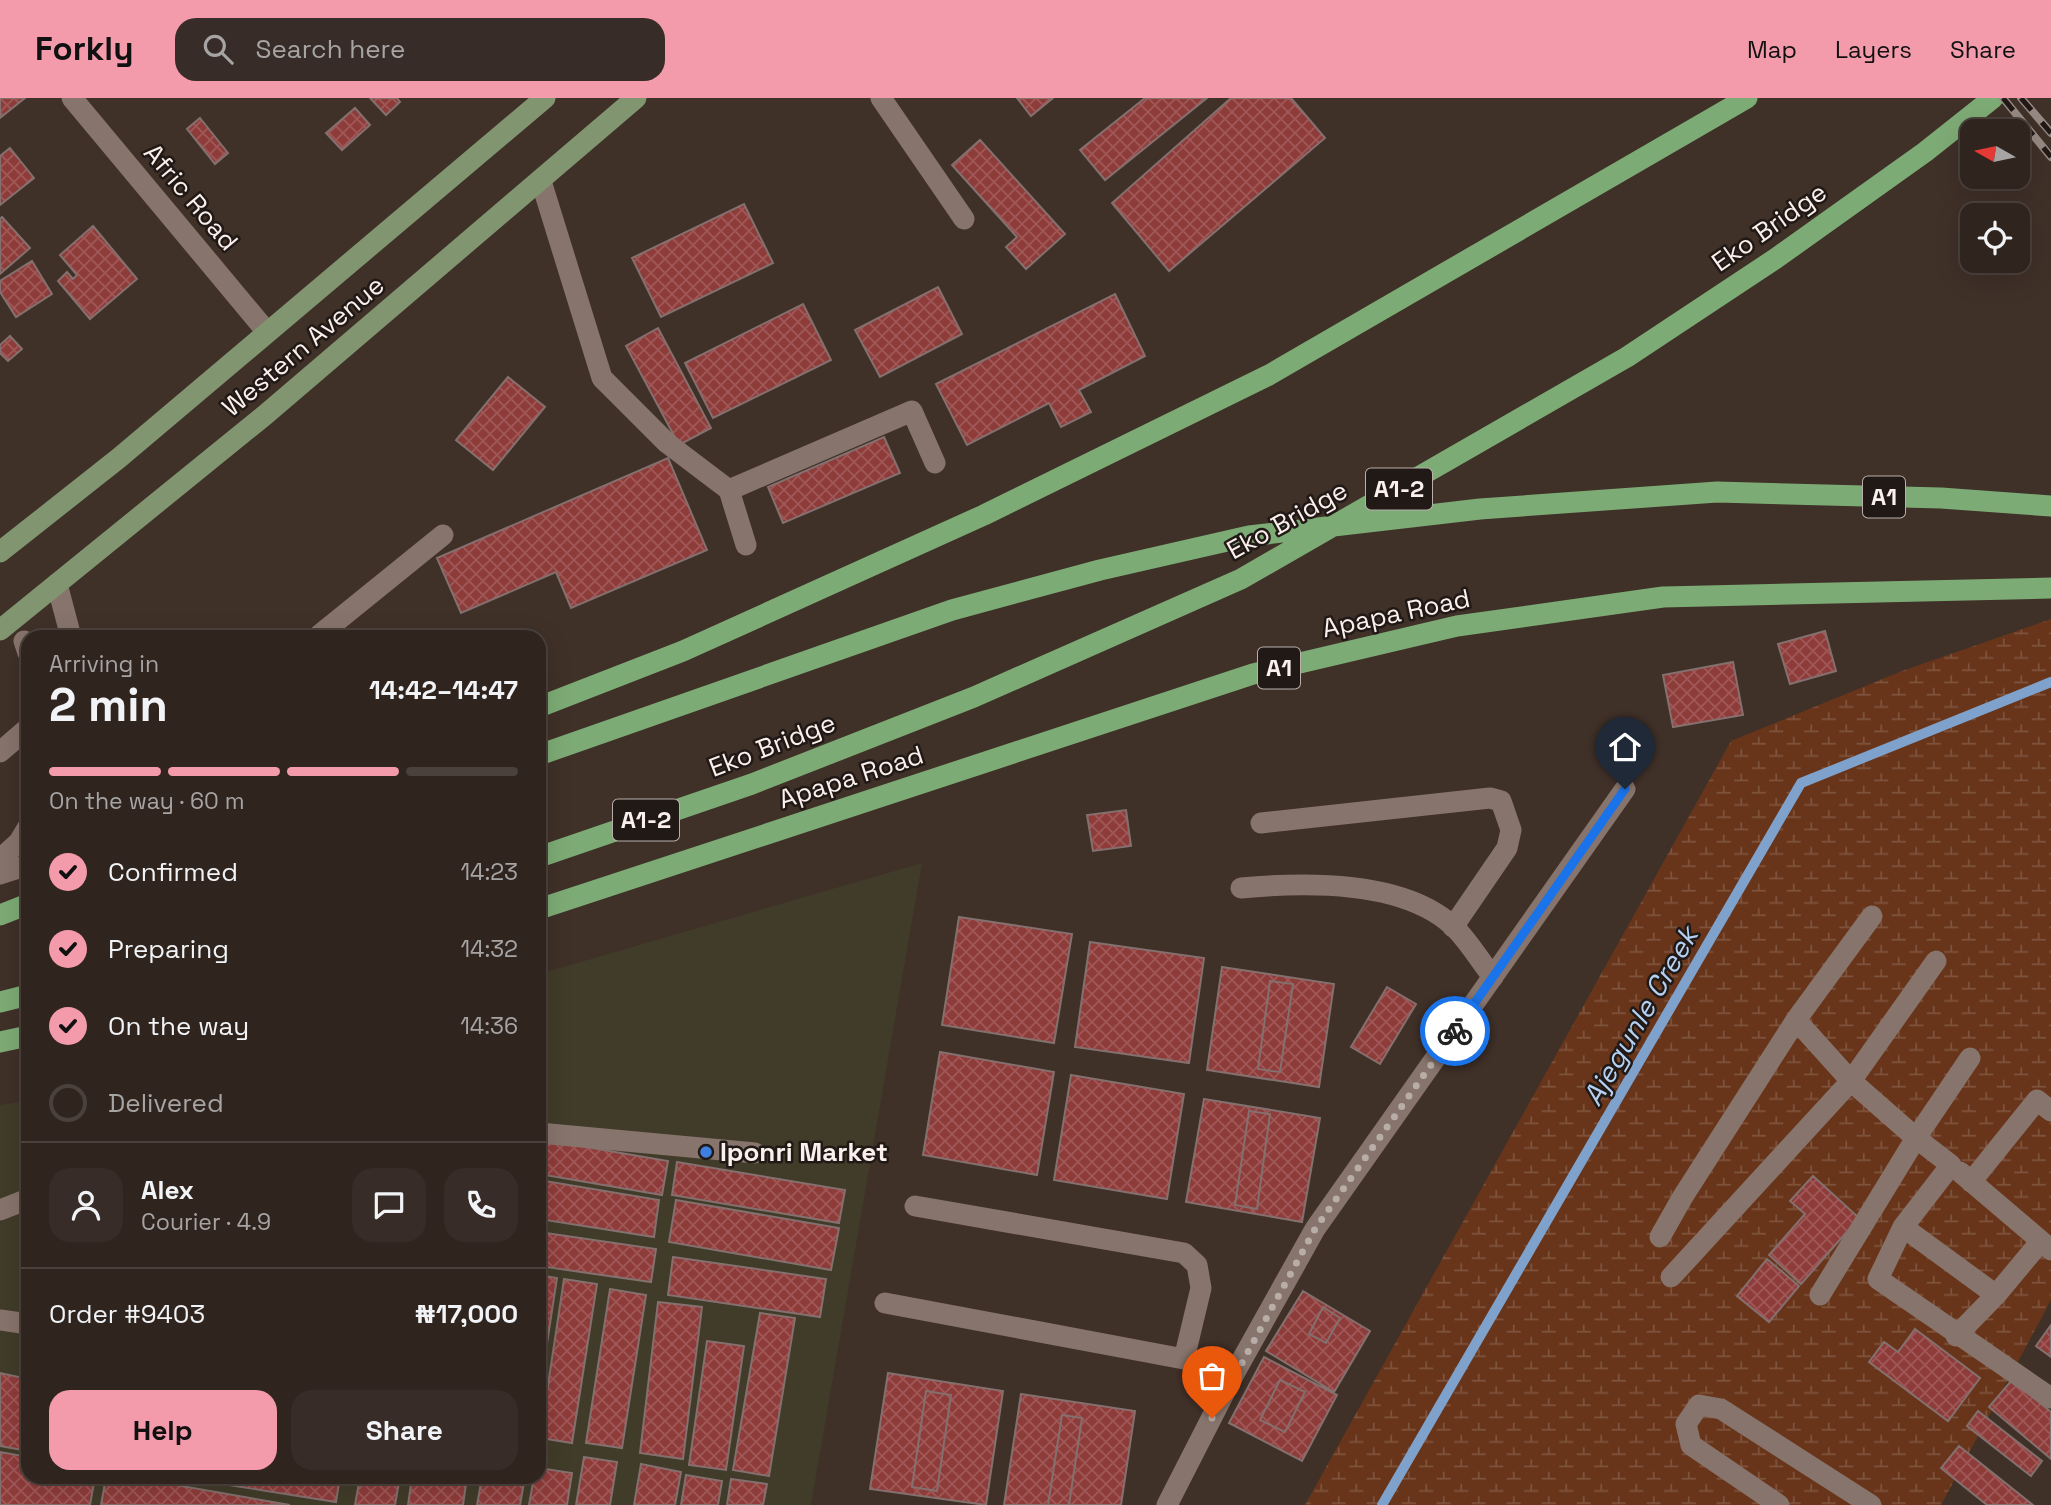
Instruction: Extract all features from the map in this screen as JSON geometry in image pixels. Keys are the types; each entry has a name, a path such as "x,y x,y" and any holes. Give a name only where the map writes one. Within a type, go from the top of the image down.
{"highway":[{"path":"546,704 683,651 984,515 1269,375 1747,98"},
{"name":"Eko Bridge","path":"546,855 752,784 974,697 1241,579 1627,357 1775,259 1925,152 1993,98"},
{"name":"A1","path":"546,753 952,610 1100,570 1249,536 1480,509 1717,492 1941,498 2051,506"},
{"name":"Apapa Road","path":"546,907 1253,674 1457,626 1663,597 2051,587"},
{"path":"0,917 21,907"},
{"path":"0,917 21,913"},
{"path":"0,1002 21,997"},
{"path":"0,1042 21,1038"}],"main road":[{"name":"Western Avenue","path":"0,552 119,458 545,98"},
{"name":"Western Avenue","path":"0,631 265,415 541,181 629,100"}],"street":[{"name":"Afric Road","path":"72,98 267,332"},
{"path":"881,98 964,219"},
{"path":"541,181 602,377 667,443 729,490 746,545"},
{"path":"729,490 912,411 935,463"},
{"path":"326,630 443,535"},
{"path":"57,584 69,630"},
{"path":"0,752 21,734"},
{"path":"1167,1505 1234,1374 1315,1229 1625,789"},
{"path":"1261,823 1490,798 1501,801 1511,830 1507,848 1453,927"},
{"path":"0,859 21,839"},
{"path":"0,874 21,867"},
{"path":"1241,888 1276,884 1387,891 1420,903 1453,927 1493,977"},
{"path":"1660,1237 1796,1020 1872,916"},
{"path":"1671,1277 1851,1081 1936,961"},
{"path":"1796,1020 1851,1081 2046,1246 1956,1335"},
{"path":"1820,1295 1916,1138 1970,1058"},
{"path":"1971,1182 2037,1100 2051,1111"},
{"path":"546,1134 755,1153"},
{"path":"1951,1165 1903,1227 1878,1279 2051,1398"},
{"path":"0,1210 21,1202"},
{"path":"915,1206 1184,1253 1197,1265 1201,1288 1184,1359"},
{"path":"1903,1227 1996,1295"},
{"path":"885,1303 1184,1359 1234,1374"},
{"path":"0,1320 21,1323"},
{"path":"1779,1505 1691,1445 1686,1423 1699,1405 1721,1409 1871,1505"}],"shaded area":[{"name":"Iponri Market","path":"922,863 811,1505 0,1505 0,1105 21,1102 21,1484 546,1484 546,972"}],"green space":[{"path":"2051,619 2051,1300 1941,1505 1305,1505 1731,741 1902,671"}],"building":[{"path":"0,98 25,98 0,118"},
{"path":"370,98 397,98 400,102 386,115"},
{"path":"1017,98 1053,98 1031,116"},
{"path":"1145,98 1207,98 1105,180 1080,150"},
{"path":"1231,98 1291,98 1325,138 1169,271 1112,203"},
{"path":"355,108 370,125 342,150 326,133"},
{"path":"200,118 228,153 215,164 187,129"},
{"path":"980,140 1065,234 1026,269 1006,247 1017,237 952,165"},
{"path":"10,148 34,178 0,205 0,156"},
{"path":"744,204 773,263 661,317 632,258"},
{"path":"2,217 30,248 0,274 0,219"},
{"path":"93,226 137,279 90,319 58,281 67,272 73,279 77,275 60,255"},
{"path":"32,261 52,294 16,317 0,292 0,281"},
{"path":"938,287 962,334 880,377 855,330"},
{"path":"1115,294 1145,356 1079,390 1091,412 1061,427 1049,403 967,445 936,384"},
{"path":"803,304 831,360 713,418 685,363"},
{"path":"658,328 711,428 679,445 626,346"},
{"path":"10,336 22,349 8,361 0,353 0,345"},
{"path":"508,377 545,407 493,470 456,440"},
{"path":"884,437 900,473 783,523 768,487"},
{"path":"668,458 707,550 571,608 556,572 461,613 437,558"},
{"path":"1825,631 1836,671 1790,684 1778,644"},
{"path":"1733,662 1743,715 1673,727 1663,675"},
{"path":"1126,810 1131,846 1093,851 1087,815"},
{"path":"959,917 1072,934 1054,1043 942,1025"},
{"path":"1090,942 1204,958 1189,1063 1075,1047"},
{"path":"1222,967 1334,984 1319,1087 1207,1070","holes":["1270,981 1293,984 1280,1072 1258,1069"]},
{"path":"1270,981 1293,984 1280,1072 1258,1069"},
{"path":"1387,987 1416,1004 1380,1064 1351,1047"},
{"path":"940,1052 1054,1072 1037,1175 923,1155"},
{"path":"1071,1075 1184,1094 1167,1199 1054,1180"},
{"path":"1204,1099 1320,1118 1302,1222 1186,1202","holes":["1249,1111 1270,1114 1257,1209 1235,1205"]},
{"path":"1249,1111 1270,1114 1257,1209 1235,1205"},
{"path":"546,1140 668,1161 662,1195 546,1175"},
{"path":"677,1162 845,1190 839,1223 672,1195"},
{"path":"1813,1176 1859,1218 1801,1284 1769,1255 1805,1214 1790,1201"},
{"path":"546,1181 659,1200 654,1237 546,1220"},
{"path":"676,1200 839,1228 831,1270 669,1242"},
{"path":"546,1233 656,1249 651,1282 546,1267"},
{"path":"673,1257 826,1279 820,1317 668,1295"},
{"path":"1767,1259 1799,1286 1769,1322 1737,1296"},
{"path":"546,1276 557,1278 546,1350"},
{"path":"564,1279 597,1284 572,1443 546,1439 546,1398"},
{"path":"610,1289 646,1295 622,1448 586,1443"},
{"path":"1303,1291 1370,1331 1334,1392 1266,1351","holes":["1323,1307 1340,1318 1326,1343 1309,1334"]},
{"path":"658,1302 702,1307 683,1459 640,1453"},
{"path":"1323,1307 1340,1318 1326,1343 1309,1334"},
{"path":"760,1313 795,1318 769,1476 733,1470"},
{"path":"2051,1325 2051,1357 2036,1346"},
{"path":"1915,1329 1980,1378 1948,1421 1869,1362 1884,1342 1898,1352"},
{"path":"707,1341 744,1346 726,1470 689,1465"},
{"path":"1264,1357 1337,1395 1302,1461 1229,1423","holes":["1280,1380 1305,1392 1285,1432 1260,1420"]},
{"path":"0,1373 21,1378 21,1450 0,1446"},
{"path":"888,1373 1003,1391 986,1505 870,1489","holes":["926,1391 951,1395 937,1491 912,1487"]},
{"path":"1280,1380 1305,1392 1285,1432 1260,1420"},
{"path":"2012,1380 2051,1412 2051,1459 1989,1407"},
{"path":"926,1391 951,1395 937,1491 912,1487"},
{"path":"1021,1394 1135,1411 1121,1505 1069,1505 1082,1418 1062,1415 1048,1505 1004,1505"},
{"path":"1978,1411 2042,1461 2031,1476 1967,1426"},
{"path":"1062,1415 1082,1418 1069,1505 1048,1505"},
{"path":"1959,1446 2033,1505 1987,1505 1941,1468"},
{"path":"0,1452 21,1456 21,1484 94,1484 90,1505 0,1505"},
{"path":"584,1457 617,1462 610,1505 576,1505"},
{"path":"641,1464 681,1472 675,1505 634,1505"},
{"path":"546,1469 572,1473 567,1505 529,1505 533,1484 546,1484"},
{"path":"686,1475 722,1481 718,1505 681,1505"},
{"path":"731,1479 767,1484 763,1505 727,1505"},
{"path":"105,1484 170,1484 290,1505 101,1505"},
{"path":"222,1484 339,1484 336,1502"},
{"path":"359,1484 399,1484 395,1505 355,1505"},
{"path":"411,1484 466,1484 463,1505 408,1505"},
{"path":"481,1484 524,1484 520,1505 477,1505"}],"waterway":[{"name":"Ajegunle Creek","path":"1382,1505 1801,783 2051,682"}],"railway":[{"path":"2003,98 2051,157"},
{"path":"2021,98 2051,133"}],"way so far":[{"path":"1212,1418 1315,1229 1455,1031"}],"place":[{"name":"Iponri Market","path":"706,1152"}],"route":[{"path":"1455,1031 1625,789"}]}
